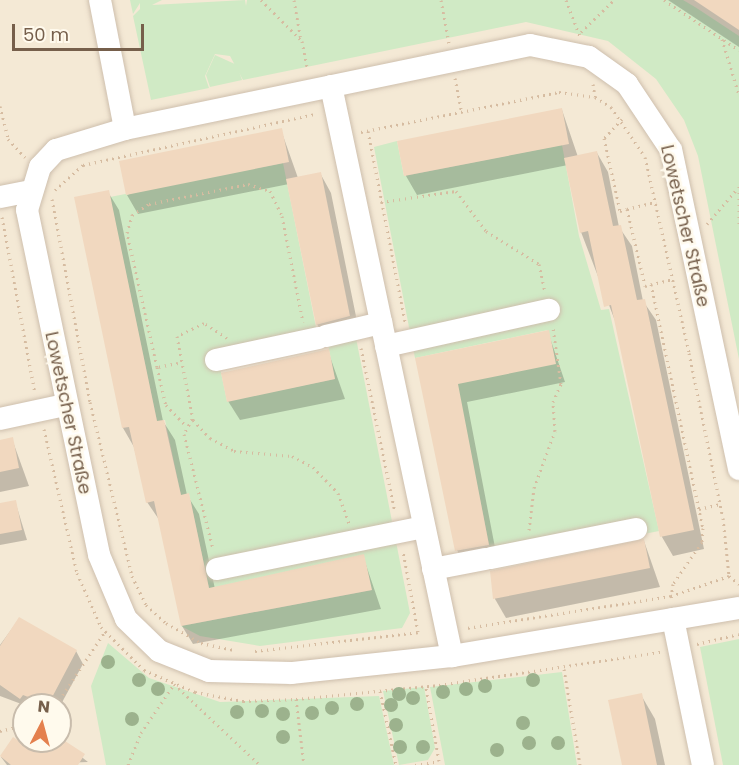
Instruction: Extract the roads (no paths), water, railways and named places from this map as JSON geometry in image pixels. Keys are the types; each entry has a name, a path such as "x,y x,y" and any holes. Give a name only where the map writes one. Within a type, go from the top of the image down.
{"street":[{"path":"100,0 125,129"},
{"name":"Lowetscher Straße","path":"739,470 671,150 658,125 618,74 579,42 530,45 125,129 65,146 40,167 31,191 32,237 65,405 106,580 126,619 159,651 209,671 241,676 452,656 739,608"},
{"path":"331,86 452,656"},
{"path":"0,197 31,191"},
{"path":"386,346 549,310"},
{"path":"224,358 381,323"},
{"path":"0,419 65,405"},
{"path":"217,568 424,527"},
{"path":"433,569 636,529"},
{"path":"673,619 703,765"}]}
